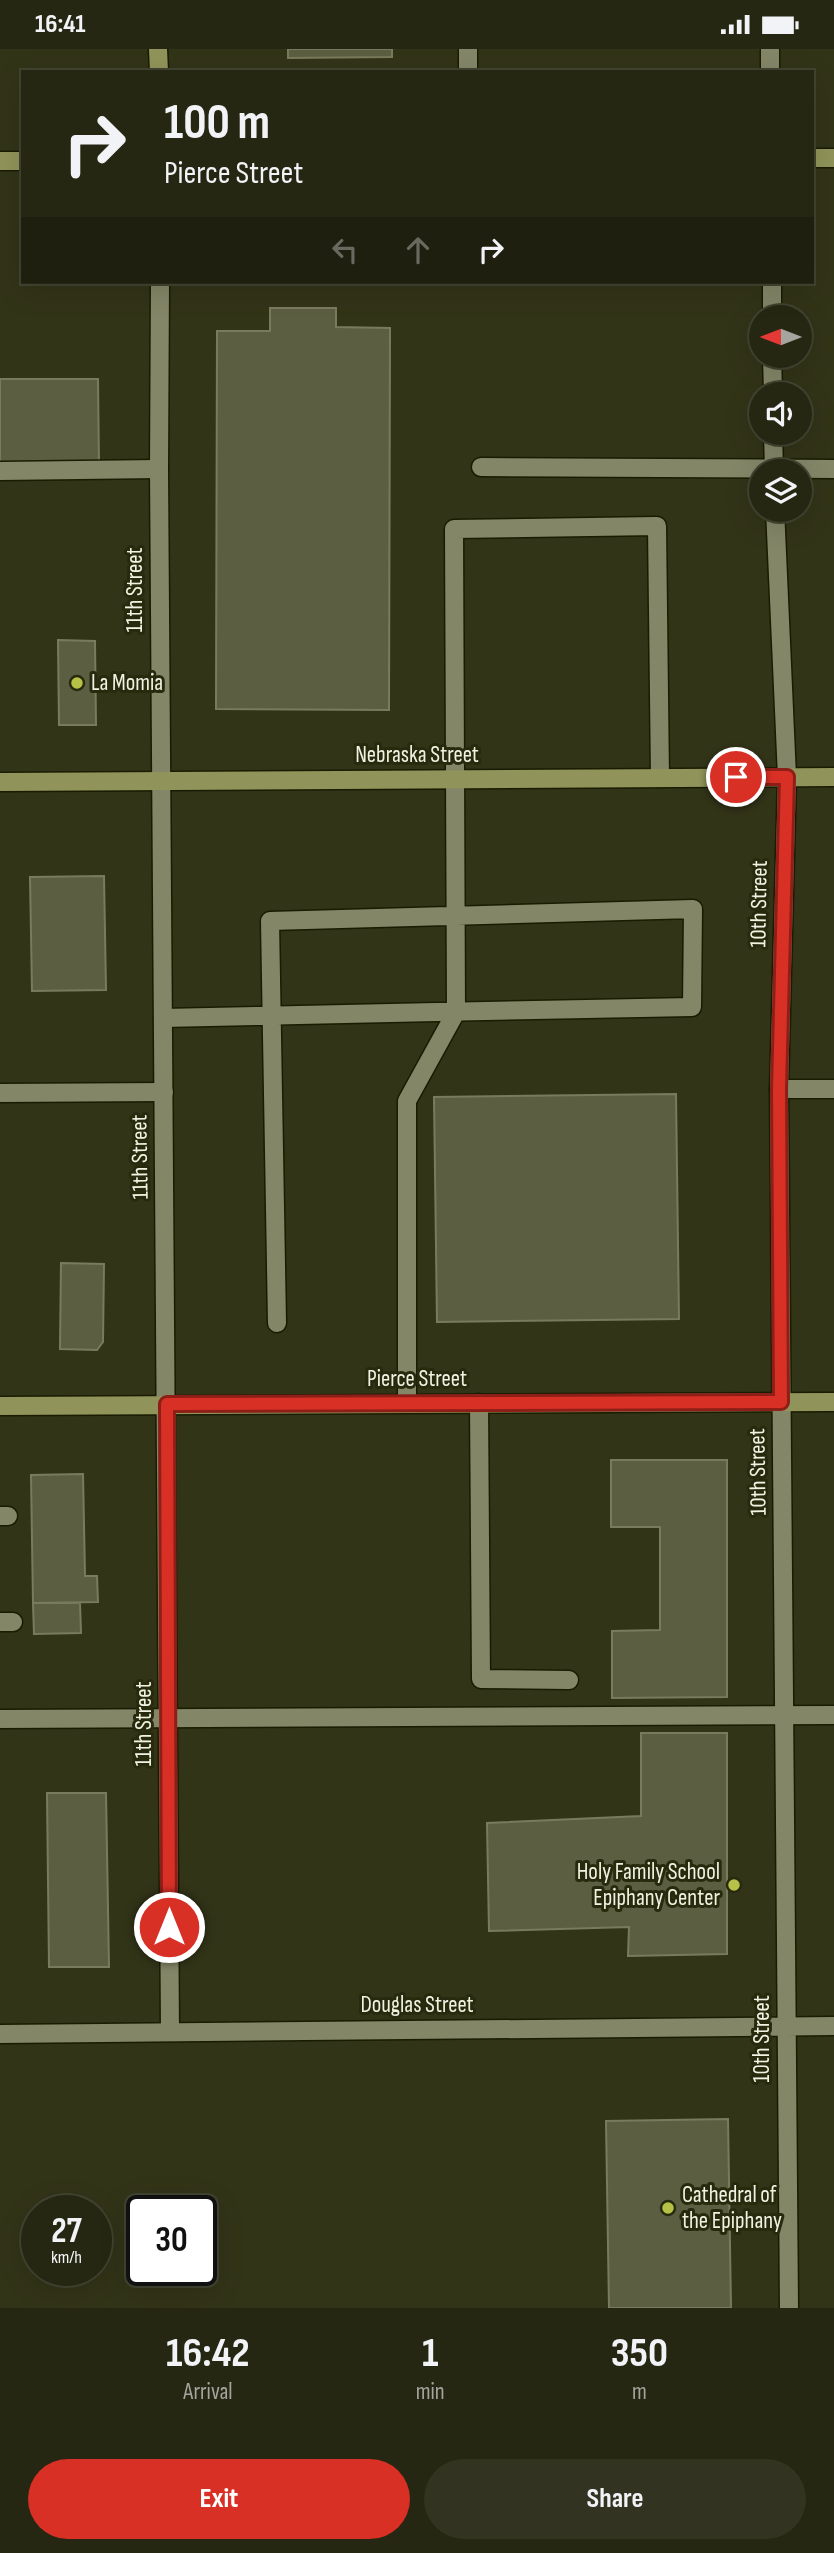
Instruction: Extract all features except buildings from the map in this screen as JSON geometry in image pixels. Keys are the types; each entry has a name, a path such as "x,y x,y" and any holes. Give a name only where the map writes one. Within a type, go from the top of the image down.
{"main road":[{"path":"158,49 159,70"},
{"path":"814,158 834,158"},
{"path":"0,161 21,161"},
{"name":"Nebraska Street","path":"0,782 834,776"},
{"name":"Pierce Street","path":"0,1406 834,1402"}],"street":[{"path":"468,49 468,70"},
{"path":"770,49 770,70"},
{"name":"11th Street","path":"160,284 170,2032"},
{"path":"772,284 772,305"},
{"path":"481,467 749,469"},
{"path":"0,471 159,469"},
{"path":"812,469 834,469"},
{"name":"10th Street","path":"776,522 787,777 779,1089 789,2308"},
{"path":"407,1403 407,1101 456,1011 454,529 657,526 660,778"},
{"path":"163,1018 270,1016 456,1011 692,1007 693,909 270,921 270,1016 277,1323"},
{"path":"779,1089 834,1089"},
{"path":"0,1093 164,1091"},
{"path":"479,1403 481,1679 569,1679"},
{"path":"0,1719 834,1715"},
{"name":"Douglas Street","path":"0,2034 834,2027"}],"place":[{"name":"La Momia","path":"77,683"},
{"name":"Holy Family School Epiphany Center","path":"734,1885"},
{"name":"Cathedral of the Epiphany","path":"668,2208"}],"route":[{"path":"169,1927 167,1404 781,1402 779,1089 787,777 736,777"}]}
